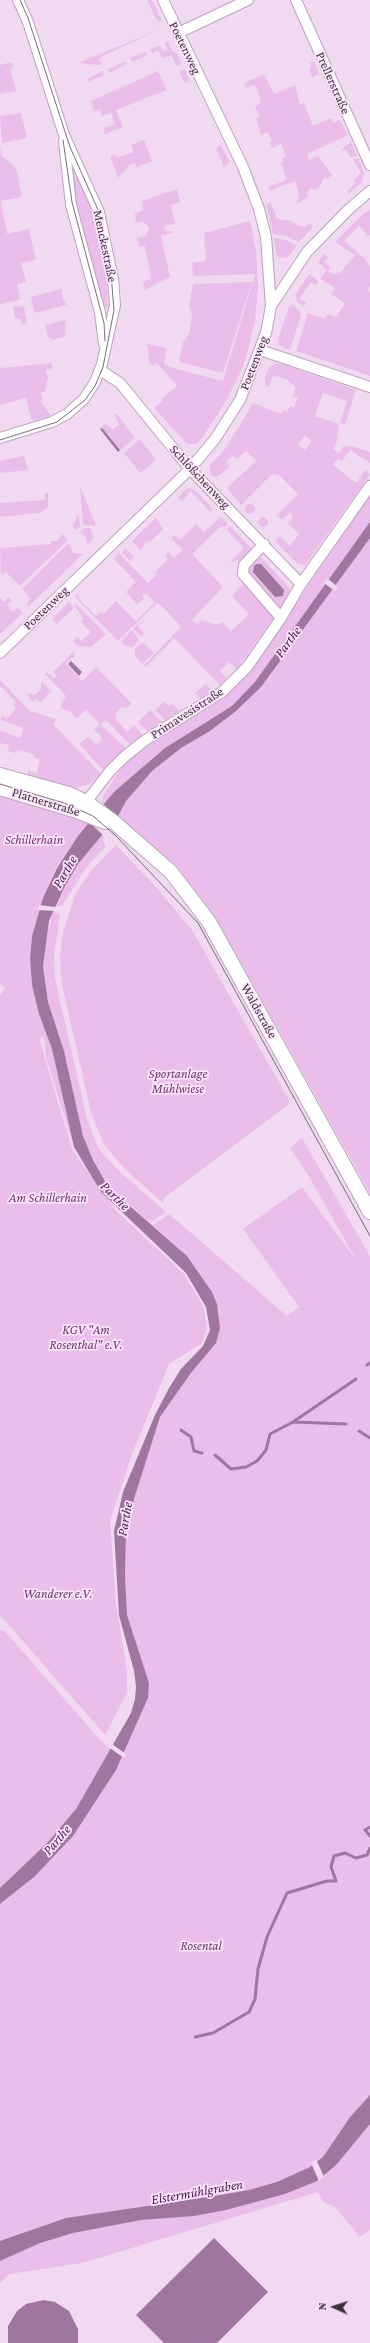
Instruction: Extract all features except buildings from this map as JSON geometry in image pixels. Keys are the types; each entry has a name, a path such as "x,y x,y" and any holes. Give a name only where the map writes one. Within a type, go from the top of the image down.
{"main road":[{"name":"Platnerstraße","path":"0,775 69,794 92,810"},
{"name":"Platnerstraße","path":"0,788 92,810"},
{"name":"Waldstraße","path":"92,810 117,826 171,872 209,922 370,1212"}],"street":[{"name":"Menckestraße","path":"0,438 34,429 64,416 86,396 102,367 114,315 113,278 98,208 64,135 28,22 18,0"},
{"name":"Poetenweg","path":"0,652 190,469 228,420 249,379 260,350 271,306 266,237 259,209 243,167 163,0"},
{"path":"178,33 248,0"},
{"name":"Prellerstraße","path":"296,0 370,165"},
{"name":"Menckestraße","path":"64,135 71,205 102,325 102,367"},
{"path":"271,306 307,252 348,210 370,191"},
{"path":"260,350 370,387"},
{"name":"Schlößchenweg","path":"102,367 120,383 190,469 301,584"},
{"name":"Primavesistraße","path":"92,810 110,770 124,757 144,741 222,692 248,666 281,618 301,584 370,486"},
{"path":"264,544 244,565 243,574 281,618"}],"green space":[{"path":"147,0 152,0 162,21 159,22 159,20 156,19"},
{"path":"162,28 99,58 102,64 79,63"},
{"path":"168,41 173,52 177,53 182,64 177,66 171,55 163,59 158,50 152,53 150,49 160,45 163,51 168,49 164,43"},
{"path":"145,52 147,55 132,62 131,58"},
{"path":"126,61 127,64 109,73 108,69"},
{"path":"314,61 319,74 312,77 309,70 311,67 310,63"},
{"path":"12,62 13,68 10,69 16,91 0,94 0,65"},
{"path":"185,69 190,81 185,83 179,71"},
{"path":"103,71 104,75 88,82 87,79"},
{"path":"158,71 167,90 116,110 123,127 103,135 105,131 104,128 115,124 111,113 102,116 100,109 94,111 91,101"},
{"path":"264,74 274,94 295,85 300,104 304,103 313,126 331,118 333,123 340,120 348,135 307,154 309,160 318,156 332,175 327,179 325,177 319,187 314,190 311,188 307,193 309,195 296,204 299,195 295,181 270,191 268,187 287,180 281,163 283,162 282,158 286,156 281,144 272,148 270,142 272,141 268,132 261,135 256,119 260,117 255,106 259,104 261,99 255,85 246,88 244,83"},
{"path":"21,113 27,138 2,143 0,116"},
{"path":"144,140 152,161 137,167 135,163 130,165 118,178 110,156 115,155 116,158 134,152 131,145"},
{"path":"351,142 357,156 351,158 346,150 343,151 342,149"},
{"path":"221,145 229,162 224,167 216,148"},
{"path":"0,147 2,156 16,168 22,197 1,201 7,234 29,229 36,260 21,263 26,282 17,284 20,300 0,304"},
{"path":"358,158 364,173 362,182 349,193 347,191 355,184 353,181 361,173 353,160"},
{"path":"74,170 97,218 106,262 108,307 106,308 95,284 84,243 73,189"},
{"path":"177,189 180,202 171,205 175,224 167,225 164,230 175,232 161,235 170,277 145,290 143,281 151,279 145,246 139,247 137,238 145,236 149,230 148,226 142,221 136,223 135,213 143,210 142,201"},
{"path":"271,203 277,219 291,221 299,226 305,227 309,223 313,227 299,242 287,236 273,234 266,204"},
{"path":"370,210 370,235 366,237 367,235 359,226 344,241 365,259 370,266 370,287 368,289 370,293 370,376 296,351 308,313 325,319 328,314 336,317 345,303 331,294 335,288 320,279 327,270 318,262 324,254 328,257 324,262 331,268 328,271 334,275 337,272 339,274 355,255 335,242 363,214"},
{"path":"250,221 256,251 258,288 255,320 249,346 243,367 227,399 203,437 196,444 187,444 154,408 163,400 162,398 177,386 157,363 152,366 149,362 147,344 166,348 164,364 176,369 223,381 255,274 193,276 192,263 206,261 204,233"},
{"path":"274,238 286,240 297,246 288,257 279,258 276,253"},
{"path":"309,274 318,281 316,285 311,282 300,298 306,303 304,306 297,302 296,294"},
{"path":"252,282 223,373 179,362 183,342 189,334 192,316 189,305 193,284"},
{"path":"62,289 63,301 65,300 66,305 34,313 31,297"},
{"path":"293,305 300,311 301,315 290,350 279,345 278,339 289,307"},
{"path":"24,306 27,323 22,324 21,320 15,317 13,307"},
{"path":"66,320 65,337 52,340 48,337 45,325"},
{"path":"51,363 53,368 46,370 48,377 45,391 40,393 43,398 40,401 51,415 32,421 26,398 0,405 0,368"},
{"path":"275,364 282,364 356,390 345,424 340,423 347,401 323,393 315,416 339,424 337,441 333,449 339,453 344,446 347,447 348,445 370,452 370,463 350,450 342,461 338,459 333,465 356,483 366,469 370,475 305,565 297,563 275,541 280,536 290,546 299,534 288,523 293,517 290,513 282,520 277,515 298,494 279,475 272,474 241,505 227,488 256,461 246,451 237,459 233,456 226,462 230,466 220,475 214,477 210,474 210,465 226,448 253,403 281,414 283,410 287,412 290,406 294,407 298,398 293,396 296,387 287,379 273,376 269,387 265,386 265,378 269,367","holes":["305,436 312,441 305,450 298,445"]},
{"path":"117,414 135,438 120,450 101,427 105,424 113,429 119,425 115,415"},
{"path":"140,439 156,460 140,473 124,453"},
{"path":"24,456 28,470 0,473 0,461"},
{"path":"80,486 96,525 83,525"},
{"path":"187,488 194,489 213,509 210,512 191,491 182,501 178,497"},
{"path":"45,493 48,493 48,508 39,513 0,517 0,503 45,500"},
{"path":"370,494 370,1193 216,918 177,866 103,804 103,796 122,766 159,736 226,696 253,666"},
{"path":"248,504 252,504 255,509 252,514 248,514 245,511 245,507"},
{"path":"76,516 79,516 80,526 76,530 72,526 76,521"},
{"path":"221,517 228,524 224,527 221,526 192,554 223,587 192,620 197,624 202,620 216,625 222,622 231,631 249,614 232,596 244,582 275,616 237,669 229,662 220,671 227,678 220,685 174,638 146,667 144,665 181,627 165,609 157,603 118,641 75,597 78,593 79,599 96,616 101,611 103,614 116,601 136,621 155,602 146,593 142,596 144,599 137,604 126,592 136,582 114,559 119,553 148,583 157,574 155,572 168,559 165,555 168,552 174,558 183,550 171,538 174,535 180,540 196,524 204,532"},
{"path":"261,517 265,517 268,522 265,527 261,527 258,524 258,520"},
{"path":"156,518 163,529 151,541 146,542 141,551 132,541"},
{"path":"230,526 252,549 240,561 230,562 244,548 227,530"},
{"path":"84,528 90,528 94,538 87,545 86,537 79,533"},
{"path":"63,534 68,540 20,586 6,572 1,576 0,548 51,544 51,541 56,541"},
{"path":"69,543 73,553 83,554 29,606 26,604 31,599 22,589"},
{"path":"125,548 134,557 130,561 121,552"},
{"path":"258,554 289,587 290,595 280,610 248,576 247,567"},
{"path":"8,597 12,600 7,605 13,612 18,608 23,613 0,634 0,598 4,602"},
{"path":"69,602 74,608 57,624 52,619"},
{"path":"76,604 106,634 91,647 78,646 73,641 77,637 81,641 91,632 81,622 84,619 74,606"},
{"path":"145,618 138,627 144,633 141,636 133,629"},
{"path":"132,630 139,640 133,647 125,646 121,641"},
{"path":"141,643 145,644 154,653 142,664 135,656 135,649"},
{"path":"73,652 75,655 66,664 82,681 96,667 132,704 127,708 120,708 115,714 116,719 127,732 134,725 143,735 130,745 106,720 101,725 127,749 104,771 79,744 88,737 96,744 101,741 101,736 94,730 100,724 86,710 76,719 72,713 61,708 62,702 66,696 45,674 47,672 54,679 57,676 53,672"},
{"path":"0,680 30,711 56,719 54,725 101,774 90,784 75,788 27,775 28,771 37,773 40,759 33,757 33,754 17,750 16,753 8,751 9,745 0,743 0,730 20,738 24,728 0,720 3,715 6,719 16,709 13,705 16,702 0,686"},
{"path":"41,681 51,691 40,703 36,699 33,702 27,695 29,693 35,695 41,689"},
{"path":"206,684 212,690 201,699 195,693"},
{"path":"164,701 169,706 172,704 180,711 165,720 155,710"},
{"path":"150,710 162,722 148,732 138,722"},
{"path":"0,793 88,821 89,825 78,836 56,868 43,898 32,936 30,958 32,985 39,1014 52,1049 74,1147 46,1057 44,1036 39,1038 72,1149 116,1211 184,1274 204,1308 207,1327 202,1343 169,1364 132,1454 110,1521 116,1604 127,1672 127,1693 105,1735 0,1615 0,995 5,988 0,984"},
{"path":"102,835 104,836 103,840 106,846 85,869 62,906 56,907 64,888 78,864"},
{"name":"Sportanlage Mühlwiese","path":"116,845 157,888 192,930 289,1100 288,1105 164,1198 163,1203 124,1168 104,1145 91,1112 61,980 60,955 63,933 75,895 90,872"},
{"path":"53,912 58,913 60,917 54,955 55,979 86,1115 98,1148 120,1172 166,1212 150,1223 106,1183 93,1160 83,1136 64,1051 48,1002 43,966 44,948"},
{"name":"Rosental","path":"302,1138 370,1256 370,2095 350,2117 323,2157 337,2164 370,2124 370,2230 360,2237 335,2207 323,2202 318,2192 82,2263 9,2274 0,2283 0,1904 34,1877 116,1770 148,1698 127,1615 125,1575 126,1533 134,1499 160,1417 191,1373 216,1343 219,1314 212,1292 187,1256 153,1225 169,1214 287,1316 299,1307 243,1229 302,1187 357,1261 307,1173 290,1148"},
{"path":"0,1630 4,1630 103,1743 111,1749 76,1809 48,1842 0,1888"}],"water":[{"path":"102,428 120,450 118,452 100,429"},
{"name":"Parthe","path":"370,522 370,538 261,687 236,711 210,731 181,748 152,771 126,801 118,816 78,864 64,888 49,921 43,966 48,1002 64,1051 83,1136 93,1160 106,1183 123,1200 187,1256 212,1292 217,1304 220,1328 216,1343 191,1373 160,1417 134,1499 126,1533 125,1575 127,1615 149,1683 148,1698 116,1770 73,1836 34,1877 0,1904 0,1888 48,1842 76,1809 131,1713 135,1699 136,1686 134,1671 119,1615 114,1531 123,1492 155,1415 181,1369 203,1346 210,1330 206,1307 186,1273 101,1192 74,1147 52,1049 39,1014 32,985 30,958 32,936 43,898 57,868 78,836 114,792 165,748 232,706 255,682"},
{"path":"256,564 261,564 284,590 283,596 275,597 253,572"},
{"path":"71,661 82,672 79,676 68,664"},
{"path":"370,2095 370,2124 337,2164 317,2181 285,2194 226,2210 194,2216 141,2220 73,2233 40,2243 0,2261 0,2241 66,2218 215,2196 249,2190 277,2182 310,2167 323,2157 350,2117"},
{"path":"214,2238 268,2292 217,2343 164,2343 136,2315"},
{"path":"44,2300 55,2302 69,2311 78,2329 78,2343 8,2343 8,2326 17,2311 26,2304"}],"pier":[{"path":"327,578 338,587 335,591 324,583"},
{"path":"103,804 119,817 104,836 89,822"},
{"path":"39,905 56,907 56,911 37,910"},
{"path":"112,1744 126,1754 124,1758 110,1748"},
{"path":"316,2159 324,2177 319,2181 311,2163"}],"waterway":[{"path":"215,1455 231,1469 246,1467 257,1461 266,1450 270,1434 293,1422 356,1379"},
{"path":"293,1422 346,1424"},
{"path":"181,1430 191,1437 194,1451 202,1453"},
{"path":"359,1431 370,1438"},
{"path":"370,1827 365,1830 370,1836"},
{"path":"195,2037 213,2033 249,2012 255,1999 258,1969 267,1937 287,1893 327,1881 336,1881 331,1867 334,1856 345,1853 356,1858 367,1855 370,1848"}],"tram line":[{"path":"0,440 57,422 85,400 95,386 103,367 114,310 111,274 99,212 70,147 28,18 20,0"},
{"path":"63,140 72,202 104,323 105,341"},
{"path":"0,784 64,803 93,816 116,836 198,923 370,1236"}],"park label":[{"name":"Schillerhain","path":"34,840"},
{"name":"Am Schillerhain","path":"48,1198"},
{"name":"KGV \"Am Rosenthal\" e.V.","path":"86,1338"},
{"name":"Wanderer e.V.","path":"58,1594"}],"water label":[{"name":"Elstermühlgraben","path":"197,2192"}]}
